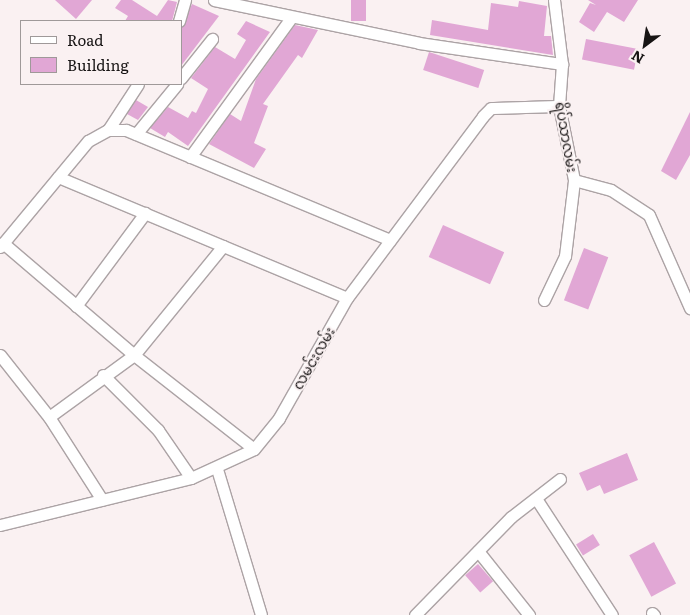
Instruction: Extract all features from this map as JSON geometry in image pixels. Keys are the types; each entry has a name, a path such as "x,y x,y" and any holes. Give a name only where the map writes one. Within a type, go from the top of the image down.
{"street":[{"path":"179,20 185,0"},
{"path":"214,0 291,18 419,43 562,64"},
{"name":"ရိပ်သာလမ်း","path":"554,0 562,64 559,106 574,180 611,190 649,215 690,307"},
{"path":"190,157 291,18"},
{"path":"182,77 212,39"},
{"path":"137,85 108,130 88,142 2,245 134,355 254,450"},
{"path":"136,134 176,85"},
{"name":"လမင်းလမ်း","path":"0,525 191,478 217,469 254,450 279,418 347,298 492,108 559,106"},
{"path":"108,130 136,134 390,240"},
{"path":"58,176 347,298"},
{"path":"544,300 565,256 574,180"},
{"path":"76,306 145,213"},
{"path":"49,417 103,374 134,355 223,246"},
{"path":"0,355 49,417 102,500"},
{"path":"103,374 158,430 191,478"},
{"path":"217,469 260,615"},
{"path":"422,613 511,517 537,500 560,479"},
{"path":"537,500 612,615"},
{"path":"478,551 529,615"}],"building":[{"path":"55,0 92,0 76,19"},
{"path":"121,0 132,0 157,16 168,0 177,2 172,20 126,20 128,16 115,8"},
{"path":"351,0 366,0 366,21 351,21"},
{"path":"588,0 638,0 624,22 607,12 594,32 579,22 590,3 596,5"},
{"path":"519,1 547,6 544,36 551,36 553,55 430,35 432,20 488,30 491,3 518,7"},
{"path":"192,4 219,16 182,65 182,26"},
{"path":"246,21 270,32 188,146 168,132 165,137 150,128 168,107 188,118 192,111 196,113 208,89 191,78 215,47 235,59 246,40 237,34"},
{"path":"295,25 318,30 302,58 298,55 263,104 268,106 254,143 266,149 254,168 209,144 230,114 241,121 256,79"},
{"path":"586,39 638,49 634,70 582,60"},
{"path":"429,52 484,70 478,88 423,70"},
{"path":"136,100 148,107 138,120 127,114"},
{"path":"690,112 690,155 676,180 661,171"},
{"path":"443,225 504,252 490,284 429,257"},
{"path":"584,248 608,257 588,310 564,300"},
{"path":"627,453 638,480 604,494 600,485 587,491 579,473"},
{"path":"593,534 600,545 583,556 576,545"},
{"path":"654,542 676,583 651,597 629,555"},
{"path":"478,564 493,581 480,593 465,575"}]}
